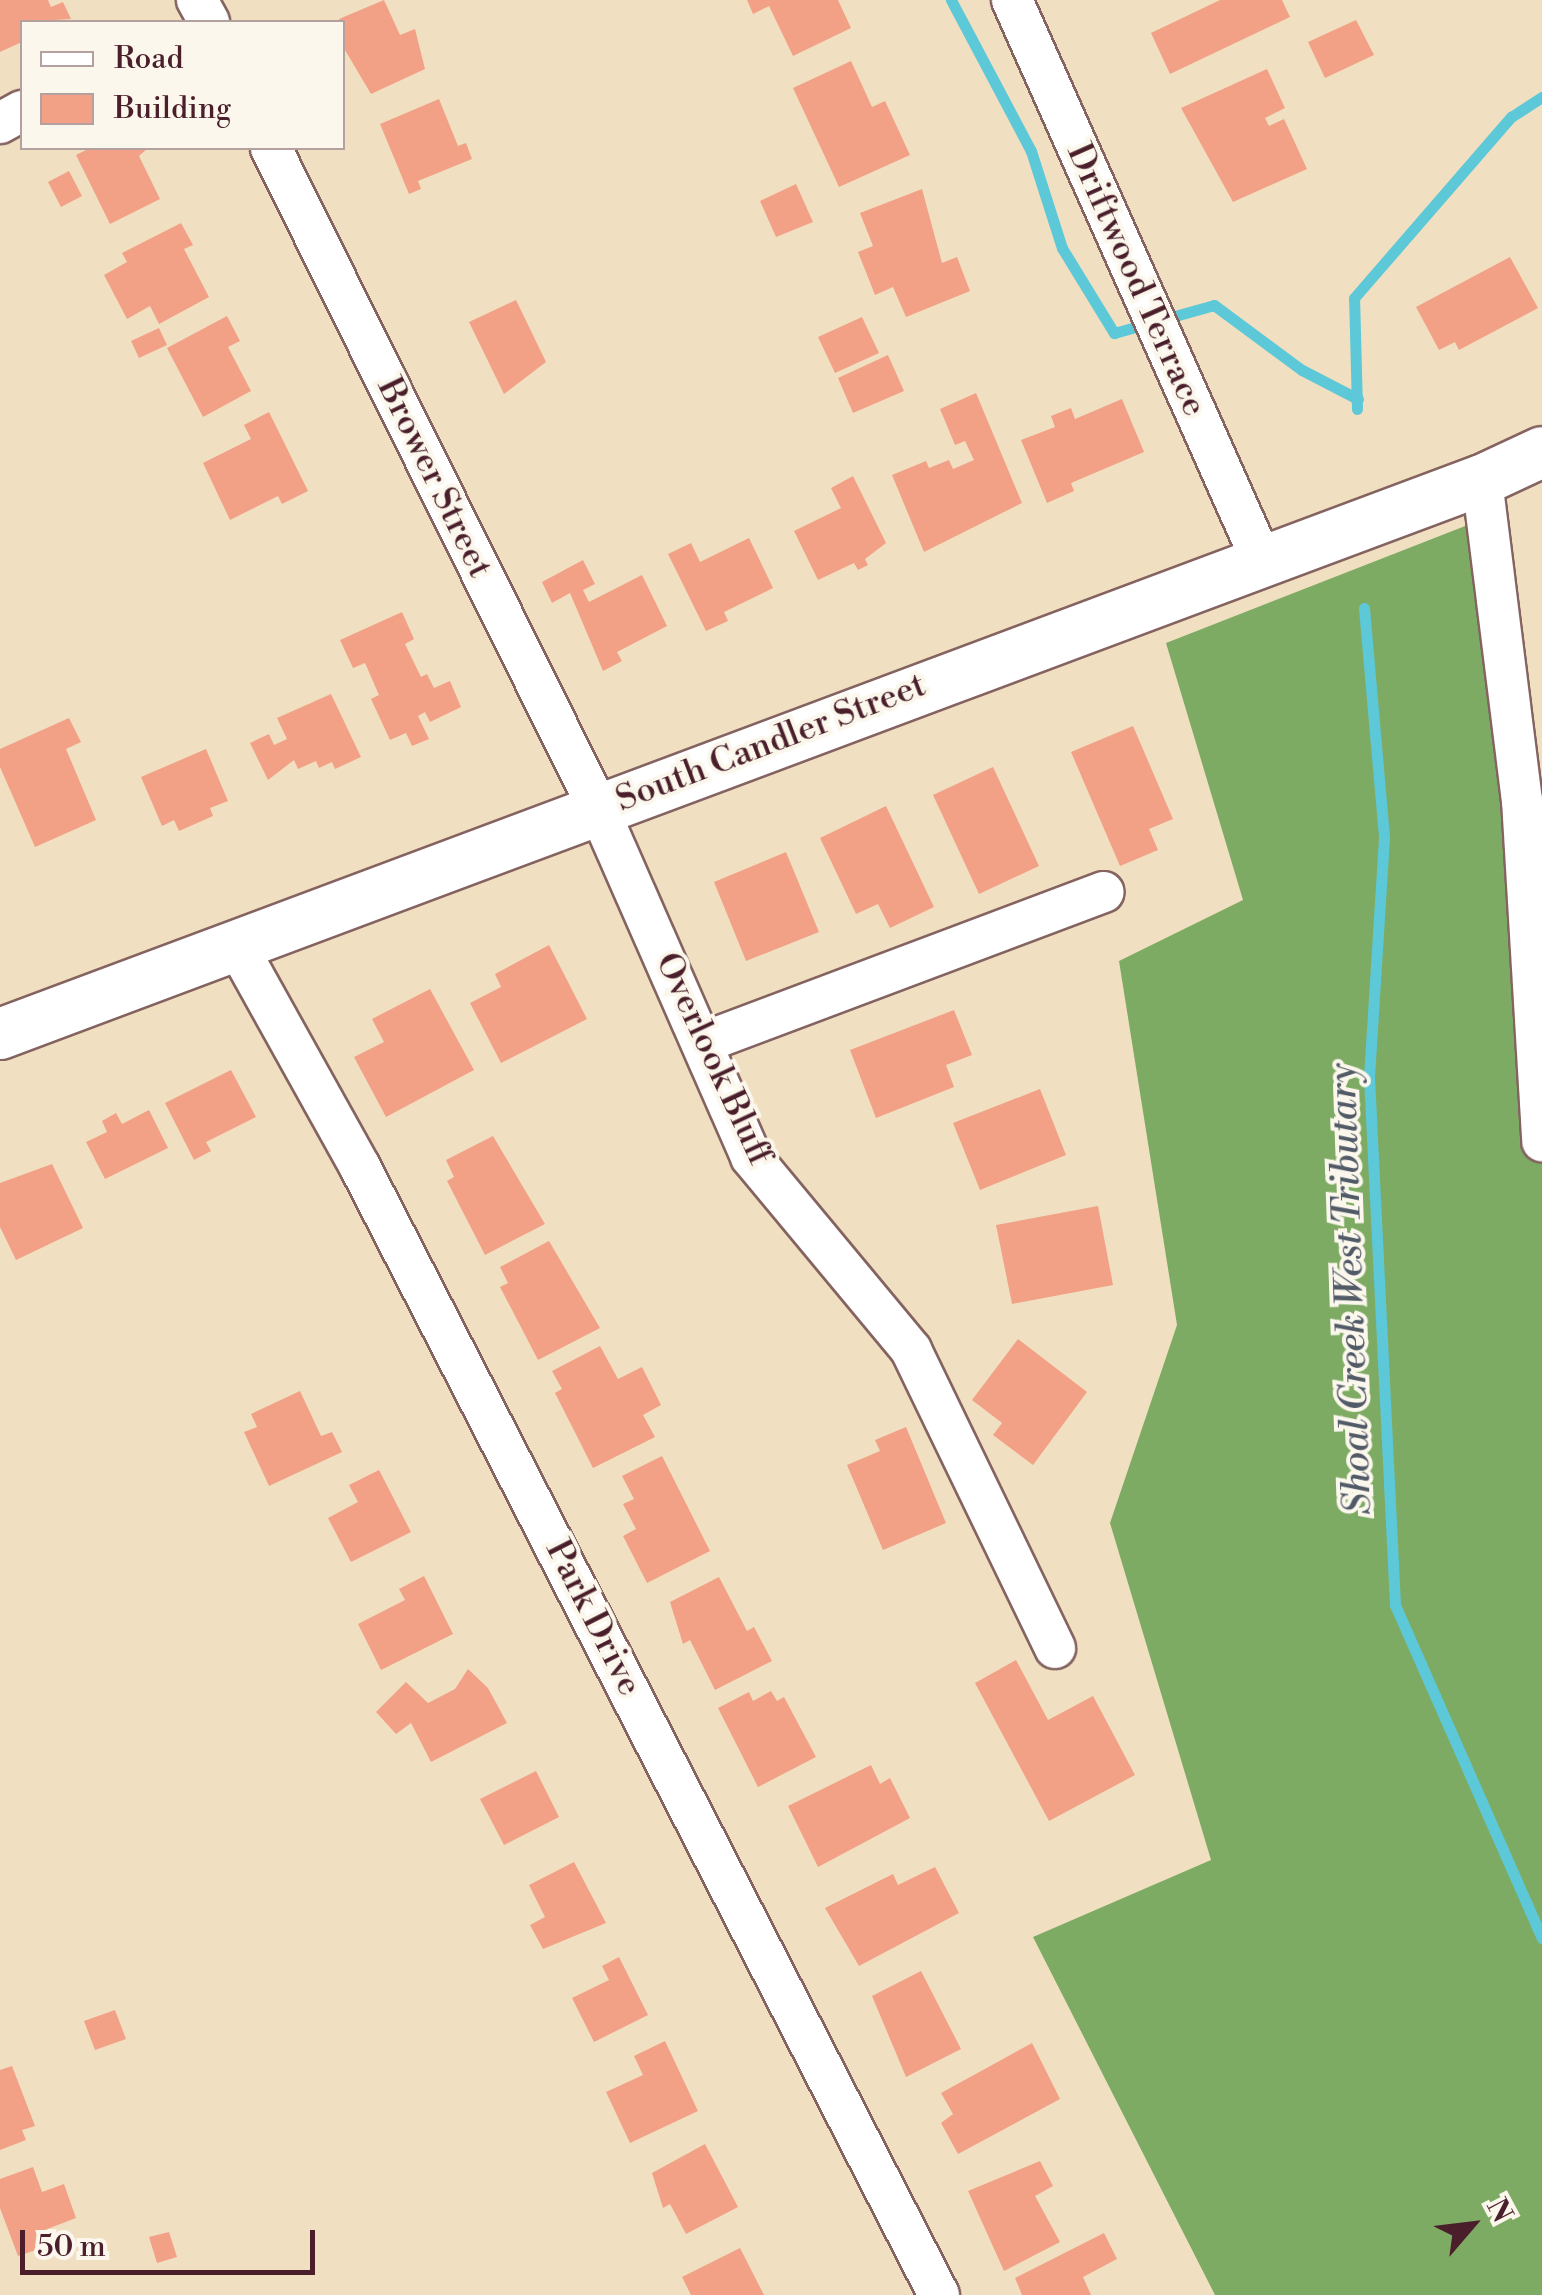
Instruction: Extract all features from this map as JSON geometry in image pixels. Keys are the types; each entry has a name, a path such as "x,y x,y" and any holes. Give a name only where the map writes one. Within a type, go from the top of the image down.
{"main road":[{"name":"South Candler Street","path":"0,1034 1349,526 1482,480 1542,452"}],"street":[{"name":"Driftwood Terrace","path":"1012,0 1140,286 1169,362 1261,559"},
{"name":"Brower Street","path":"272,150 598,808"},
{"path":"1482,480 1522,800 1542,1141"},
{"name":"Overlook Bluff","path":"598,808 751,1157 863,1287 911,1350 1054,1648"},
{"path":"702,1044 1104,892"},
{"name":"Park Drive","path":"237,946 360,1167 939,2295"}],"green space":[{"path":"1478,521 1542,914 1542,2295 1215,2295 1033,1937 1211,1860 1110,1523 1177,1325 1119,961 1243,900 1166,643"}],"building":[{"path":"0,0 48,0 51,7 63,2 71,19 20,20 20,43 0,52"},
{"path":"384,0 400,35 415,29 425,69 371,94 345,50 345,20 339,19"},
{"path":"747,0 838,0 851,28 793,56 769,6 753,14"},
{"path":"1220,0 1282,0 1290,17 1170,74 1151,33"},
{"path":"1356,20 1374,55 1325,78 1308,42"},
{"path":"851,61 872,107 885,101 910,155 839,187 793,88"},
{"path":"1267,69 1285,108 1265,118 1269,126 1284,119 1307,169 1233,202 1181,108"},
{"path":"439,99 458,146 466,143 472,159 418,181 421,189 409,194 380,124"},
{"path":"86,150 146,150 139,156 160,199 110,224 76,155"},
{"path":"69,171 82,196 61,207 48,182"},
{"path":"796,184 813,222 776,237 760,201"},
{"path":"922,189 942,263 957,257 970,291 906,317 893,287 875,295 858,252 873,246 860,213"},
{"path":"181,223 193,245 184,249 209,297 159,324 150,306 127,319 104,275 127,262 122,253"},
{"path":"1510,257 1538,308 1459,350 1455,342 1439,350 1416,307"},
{"path":"516,300 546,362 504,394 469,322"},
{"path":"227,316 240,341 228,347 251,391 203,417 167,348"},
{"path":"862,317 879,353 835,373 818,337"},
{"path":"159,328 167,345 139,358 131,341"},
{"path":"888,355 904,391 853,413 838,378"},
{"path":"976,393 1022,503 924,552 892,475 926,461 929,468 949,460 953,469 974,460 965,441 955,445 940,409"},
{"path":"1122,399 1144,452 1071,483 1074,491 1047,503 1021,440 1055,427 1051,416 1071,408 1075,419"},
{"path":"269,412 308,491 282,504 278,496 230,520 203,463 251,439 244,425"},
{"path":"853,476 886,543 865,559 868,565 858,570 854,563 818,580 794,531 841,508 831,488"},
{"path":"749,538 773,588 724,612 728,621 706,631 668,554 691,543 700,562"},
{"path":"583,560 595,584 583,590 589,602 642,575 667,626 617,652 622,661 603,671 570,593 552,603 542,582"},
{"path":"402,612 414,639 405,644 421,677 427,674 434,688 450,681 461,707 430,722 425,712 418,716 429,739 412,746 406,733 390,740 371,699 379,695 365,663 353,668 340,640"},
{"path":"331,694 361,757 335,769 332,762 319,768 316,761 298,769 294,760 268,780 250,743 269,734 274,745 287,739 277,718"},
{"path":"69,718 81,742 66,749 96,820 35,847 0,767 0,749"},
{"path":"1133,726 1173,819 1149,829 1158,850 1120,866 1071,752"},
{"path":"206,749 228,801 210,808 213,816 179,831 174,820 162,826 141,777"},
{"path":"993,767 1039,866 979,894 933,795"},
{"path":"886,806 934,907 890,928 878,904 856,914 820,838"},
{"path":"786,852 819,932 746,961 714,882"},
{"path":"549,945 587,1019 501,1063 470,1003 501,987 495,974"},
{"path":"430,989 474,1070 386,1117 354,1057 384,1042 372,1019"},
{"path":"954,1010 972,1055 946,1065 954,1087 876,1118 850,1050"},
{"path":"231,1070 256,1117 206,1142 211,1151 194,1160 165,1103"},
{"path":"1040,1089 1066,1155 980,1190 953,1123"},
{"path":"149,1110 168,1148 105,1179 86,1142 107,1132 102,1121 116,1113 122,1124"},
{"path":"493,1136 545,1224 485,1255 447,1181 454,1177 446,1160"},
{"path":"52,1164 83,1228 16,1260 0,1227 0,1183"},
{"path":"1098,1206 1113,1285 1012,1304 996,1225"},
{"path":"549,1241 600,1328 538,1360 500,1287 508,1283 500,1267"},
{"path":"1018,1339 1087,1392 1033,1465 993,1435 1002,1423 972,1400"},
{"path":"600,1346 618,1379 642,1367 661,1405 643,1415 655,1437 593,1468 555,1393 562,1389 552,1371"},
{"path":"300,1391 321,1436 332,1432 342,1452 269,1486 244,1432 257,1427 251,1414"},
{"path":"906,1427 946,1523 883,1550 847,1465 880,1451 875,1440"},
{"path":"662,1456 710,1551 647,1583 623,1536 636,1529 623,1504 634,1499 622,1476"},
{"path":"379,1470 411,1532 351,1562 328,1518 358,1502 349,1485"},
{"path":"424,1576 453,1634 381,1670 358,1624 405,1600 399,1589"},
{"path":"719,1577 747,1631 754,1627 772,1661 715,1690 690,1640 683,1644 670,1602"},
{"path":"1016,1660 1048,1720 1093,1696 1135,1775 1049,1821 975,1683"},
{"path":"468,1669 488,1688 507,1723 431,1762 411,1723 396,1734 376,1712 406,1682 428,1703 455,1689"},
{"path":"771,1691 777,1701 784,1697 816,1757 758,1787 718,1708 749,1692 753,1701"},
{"path":"871,1765 880,1784 890,1778 910,1818 818,1867 788,1806"},
{"path":"536,1771 559,1817 504,1845 480,1799"},
{"path":"574,1862 606,1923 543,1949 530,1925 545,1917 529,1885"},
{"path":"935,1867 959,1913 859,1966 825,1908 893,1874 898,1885"},
{"path":"619,1957 648,2015 594,2042 572,1998 609,1980 602,1966"},
{"path":"921,1971 961,2049 906,2077 872,1996"},
{"path":"115,2010 126,2039 95,2050 84,2021"},
{"path":"665,2041 698,2111 630,2143 606,2092 643,2075 634,2056"},
{"path":"1032,2043 1060,2099 958,2154 941,2123 953,2114 941,2093"},
{"path":"12,2066 35,2126 22,2130 26,2140 0,2150 0,2070"},
{"path":"705,2144 738,2207 686,2234 670,2204 663,2208 652,2173"},
{"path":"1040,2161 1053,2186 1035,2196 1060,2242 1004,2271 968,2191"},
{"path":"33,2167 42,2192 64,2184 76,2218 37,2233 42,2248 18,2256 0,2208 0,2179"},
{"path":"169,2232 177,2257 157,2263 149,2237"},
{"path":"1104,2233 1117,2259 1083,2277 1091,2295 1022,2295 1015,2278"},
{"path":"740,2248 764,2295 691,2295 682,2277"}],"waterway":[{"path":"951,0 1031,151 1062,248 1114,333 1214,305 1302,370 1358,399"},
{"name":"Shoal Creek West Tributary","path":"1357,409 1354,298 1511,117 1542,97"},
{"name":"Shoal Creek West Tributary","path":"1364,608 1384,838 1369,1077 1395,1605 1542,1938"}]}
